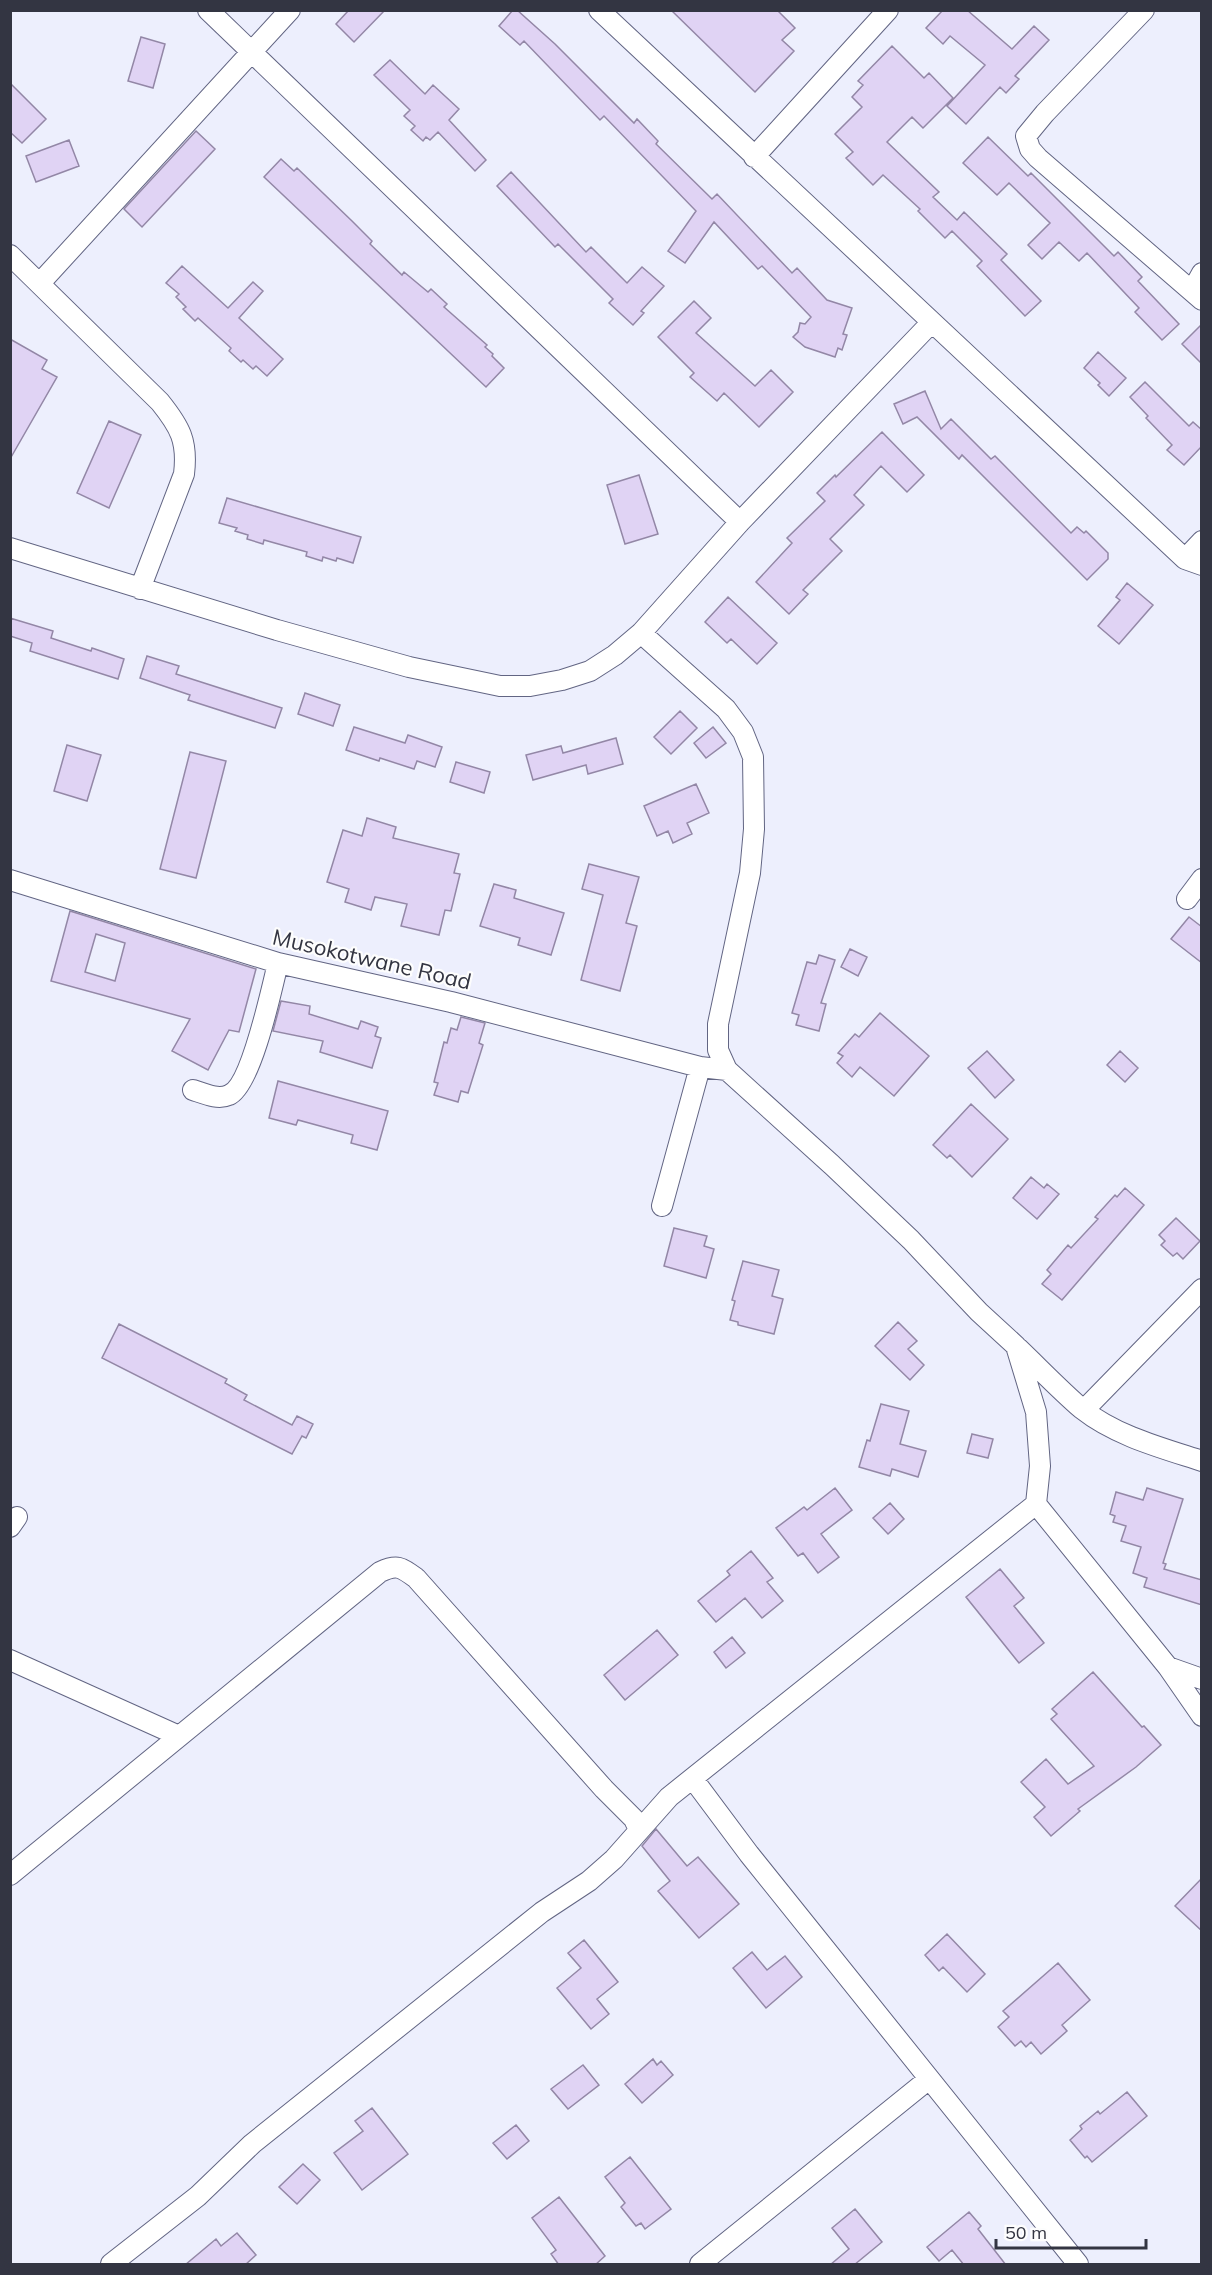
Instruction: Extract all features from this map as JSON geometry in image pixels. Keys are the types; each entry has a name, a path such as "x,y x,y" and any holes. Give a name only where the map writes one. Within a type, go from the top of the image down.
{"street":[{"path":"208,10 740,522"},
{"path":"40,283 290,10"},
{"path":"599,10 931,323 1193,562 1202,541"},
{"path":"754,157 888,10"},
{"path":"1144,10 1045,113 1026,136 1030,149 1038,158 1197,296 1202,273"},
{"path":"10,255 160,402 183,436 186,456 184,474 140,589"},
{"path":"10,548 140,589 409,667 500,686 530,686 562,680 590,671 615,655 641,633 740,522 931,323"},
{"path":"641,633 726,710 742,732 753,757 754,829 750,873 718,1024 718,1050 727,1070 911,1240 980,1312 1084,1410 1119,1430 1202,1461"},
{"path":"1187,899 1202,879"},
{"name":"Musokotwane Road","path":"10,880 278,963 452,1002 700,1067 727,1070"},
{"path":"193,1090 220,1098 231,1095 242,1084 261,1029 278,963"},
{"path":"662,1206 700,1067"},
{"path":"1084,1410 1202,1289"},
{"path":"1016,1346 1036,1412 1040,1466 1036,1504 1168,1667 1202,1716"},
{"path":"111,2265 198,2196 252,2144 542,1912 589,1881 614,1858 669,1797 1036,1504"},
{"path":"10,1875 380,1572 392,1566 404,1569 416,1578 591,1775 634,1819 639,1830"},
{"path":"10,1660 179,1736"},
{"path":"1168,1667 1202,1679"},
{"path":"693,1779 750,1854 1078,2265"},
{"path":"700,2265 929,2079"}],"building":[{"path":"349,10 385,10 354,42 336,24"},
{"path":"513,10 517,10 555,44 634,123 637,119 658,141 656,144 712,199 717,194 792,273 797,268 827,300 852,308 843,334 847,335 842,350 838,348 835,357 805,347 793,337 798,332 800,323 805,324 811,317 762,266 758,269 714,222 685,263 668,251 696,211 604,116 600,120 524,41 520,45 499,26"},
{"path":"671,10 777,10 795,28 782,40 794,51 755,92"},
{"path":"943,10 967,10 1012,49 1034,26 1049,40 1015,76 1019,79 1006,93 1000,87 966,124 947,106 985,65 950,36 943,44 926,28"},
{"path":"141,37 165,44 153,88 128,81"},
{"path":"892,46 924,78 929,73 953,98 923,128 912,117 887,142 939,192 933,197 957,220 964,212 1007,254 1001,260 1041,301 1025,316 977,266 982,261 952,231 945,238 918,211 920,209 883,175 873,185 846,158 853,152 835,134 862,107 852,97 863,85 858,81"},
{"path":"390,60 425,94 433,85 459,109 449,120 486,160 475,171 438,132 430,140 426,137 423,141 411,130 415,126 404,116 410,110 374,75"},
{"path":"10,83 46,119 22,143 10,132"},
{"path":"196,131 215,149 142,227 124,209"},
{"path":"988,137 1028,176 1031,173 1114,256 1118,252 1142,277 1138,281 1179,324 1162,340 1135,312 1139,308 1087,253 1079,261 1059,242 1042,259 1028,245 1050,223 1009,183 997,195 963,163"},
{"path":"69,140 79,166 36,182 26,156"},
{"path":"281,159 294,171 297,168 372,241 370,244 402,275 404,272 428,292 431,289 447,304 444,307 487,345 485,347 504,368 486,387 264,177"},
{"path":"511,172 586,252 591,247 627,283 642,267 664,286 641,311 644,313 633,325 609,303 613,299 558,244 555,247 497,186"},
{"path":"182,266 228,308 253,282 263,291 239,318 283,359 267,376 256,366 253,369 243,360 241,362 229,351 231,348 198,318 195,321 183,309 186,307 176,297 179,294 166,283"},
{"path":"694,301 711,318 696,333 755,386 771,370 793,392 759,427 724,393 717,401 690,377 694,373 658,337"},
{"path":"1202,324 1202,364 1182,344"},
{"path":"10,339 47,360 42,369 57,377 10,459"},
{"path":"1098,352 1126,378 1109,396 1098,385 1100,383 1084,368"},
{"path":"1145,382 1189,426 1193,422 1202,430 1202,446 1184,465 1167,450 1172,445 1130,397"},
{"path":"925,391 941,429 951,419 991,459 995,456 1071,533 1077,527 1084,533 1086,531 1108,553 1108,559 1087,580 962,455 959,459 917,417 903,424 894,404"},
{"path":"109,421 141,435 109,508 77,493"},
{"path":"882,432 924,475 907,492 881,466 854,495 864,505 830,539 842,551 803,590 808,594 789,614 756,582 792,543 787,538 825,501 817,493"},
{"path":"639,475 658,534 625,544 607,485"},
{"path":"227,498 361,537 353,563 323,557 322,561 306,556 307,552 264,540 263,544 247,539 248,535 235,531 237,528 219,523"},
{"path":"1127,583 1153,605 1119,644 1098,626 1120,600 1116,597"},
{"path":"728,597 777,643 757,664 731,639 727,643 705,622"},
{"path":"10,618 53,631 51,638 124,659 118,679 30,651 32,643 10,636"},
{"path":"147,656 179,666 176,674 282,708 275,728 188,700 190,695 140,678"},
{"path":"305,693 340,705 333,726 298,714"},
{"path":"680,711 697,728 671,754 654,737"},
{"path":"354,727 405,743 408,735 442,747 435,767 417,761 414,769 346,750"},
{"path":"713,727 726,743 706,758 694,743"},
{"path":"616,738 623,764 588,774 586,765 533,780 526,755 561,746 563,753"},
{"path":"67,745 101,755 87,801 54,791"},
{"path":"190,752 226,761 196,878 160,869"},
{"path":"456,762 490,772 484,793 450,782"},
{"path":"696,784 709,813 687,823 692,834 673,843 668,831 657,836 644,806"},
{"path":"367,818 396,827 393,838 459,854 454,873 460,874 451,911 445,910 439,935 401,926 407,904 375,897 371,910 345,902 349,889 327,882 343,830 362,836"},
{"path":"589,864 639,877 626,923 637,926 620,991 581,980 603,895 582,889"},
{"path":"494,884 516,890 514,898 564,913 551,955 518,945 520,938 480,926"},
{"path":"70,911 256,969 239,1032 229,1030 208,1070 172,1051 190,1019 51,981","holes":["96,934 125,943 115,981 85,972"]},
{"path":"1189,917 1202,927 1202,963 1171,939"},
{"path":"850,949 867,957 858,976 841,967"},
{"path":"819,955 835,960 821,1003 826,1004 819,1031 796,1025 799,1015 792,1013 807,962 816,964"},
{"path":"281,1001 310,1006 309,1014 358,1029 361,1021 378,1027 375,1036 381,1038 372,1068 320,1052 323,1041 273,1031"},
{"path":"880,1013 929,1056 894,1096 860,1067 852,1077 837,1063 843,1056 838,1053 855,1034 859,1037"},
{"path":"461,1017 485,1023 479,1043 483,1045 468,1093 461,1091 458,1102 434,1095 438,1083 434,1082 444,1042 447,1043 451,1028 457,1030"},
{"path":"987,1051 1014,1080 995,1098 968,1068"},
{"path":"1120,1051 1138,1068 1125,1082 1107,1065"},
{"path":"278,1081 388,1111 377,1150 351,1143 353,1135 298,1120 296,1125 269,1118"},
{"path":"971,1104 1008,1139 972,1177 950,1155 947,1158 933,1145"},
{"path":"1031,1177 1044,1188 1047,1184 1059,1194 1037,1219 1013,1198"},
{"path":"1125,1188 1144,1205 1062,1300 1042,1284 1051,1274 1047,1270 1068,1245 1071,1248 1098,1219 1095,1217 1115,1195 1117,1197"},
{"path":"1176,1218 1200,1241 1183,1259 1177,1253 1173,1256 1161,1245 1165,1241 1159,1235"},
{"path":"674,1228 707,1236 704,1246 714,1249 706,1278 664,1266"},
{"path":"743,1261 779,1270 772,1296 783,1299 774,1334 738,1325 738,1322 730,1320 735,1301 732,1300"},
{"path":"898,1322 917,1341 908,1349 924,1365 910,1380 875,1346"},
{"path":"119,1324 227,1379 225,1383 247,1395 244,1400 292,1425 297,1416 313,1424 306,1438 302,1436 292,1454 102,1358"},
{"path":"881,1404 909,1411 900,1444 926,1451 918,1477 892,1469 890,1476 859,1467 867,1440 870,1441"},
{"path":"972,1434 993,1439 988,1458 967,1453"},
{"path":"835,1488 852,1510 821,1534 839,1557 818,1573 803,1553 798,1556 776,1528 804,1507 807,1510"},
{"path":"1147,1488 1183,1499 1163,1563 1166,1564 1164,1569 1202,1580 1202,1605 1144,1587 1147,1578 1133,1573 1141,1547 1121,1541 1126,1526 1113,1522 1115,1516 1110,1514 1116,1492 1143,1500"},
{"path":"890,1503 904,1519 888,1534 873,1518"},
{"path":"751,1551 773,1578 767,1582 783,1601 762,1618 745,1598 716,1622 698,1601 730,1575 727,1571"},
{"path":"1000,1569 1024,1598 1014,1606 1044,1643 1019,1663 966,1597"},
{"path":"657,1630 678,1655 625,1700 604,1675"},
{"path":"732,1637 745,1653 726,1668 714,1652"},
{"path":"1093,1672 1161,1745 1136,1767 1078,1809 1080,1811 1051,1836 1034,1817 1045,1807 1021,1782 1046,1759 1068,1784 1094,1766 1051,1719 1057,1714 1052,1709"},
{"path":"656,1829 687,1866 698,1857 739,1904 699,1938 658,1891 670,1881 642,1846"},
{"path":"1202,1878 1202,1931 1175,1906"},
{"path":"947,1934 985,1974 967,1992 943,1967 939,1971 925,1955"},
{"path":"584,1940 618,1982 597,1999 609,2014 591,2029 557,1988 581,1968 568,1953"},
{"path":"752,1952 767,1970 785,1956 802,1977 766,2008 733,1968"},
{"path":"1058,1963 1090,2000 1062,2025 1067,2031 1041,2054 1031,2042 1026,2047 1021,2041 1015,2046 998,2027 1009,2017 1003,2011"},
{"path":"653,2059 657,2065 661,2061 673,2075 642,2103 625,2084"},
{"path":"583,2065 599,2085 568,2109 551,2089"},
{"path":"1127,2092 1147,2116 1092,2162 1087,2156 1085,2158 1070,2140 1082,2129 1080,2126 1098,2111 1100,2114"},
{"path":"372,2108 408,2154 362,2190 334,2153 363,2131 355,2121"},
{"path":"516,2125 529,2141 507,2159 493,2143"},
{"path":"630,2157 671,2209 645,2229 641,2223 636,2226 621,2207 625,2203 605,2177"},
{"path":"303,2164 320,2180 297,2204 279,2187"},
{"path":"559,2197 605,2256 595,2265 559,2265 551,2254 556,2250 532,2218"},
{"path":"855,2209 882,2242 854,2265 830,2265 849,2249 832,2228"},
{"path":"969,2212 981,2226 978,2229 1006,2265 964,2265 952,2250 939,2261 927,2247"},
{"path":"237,2233 256,2255 245,2265 185,2265 216,2239 221,2246"}]}
